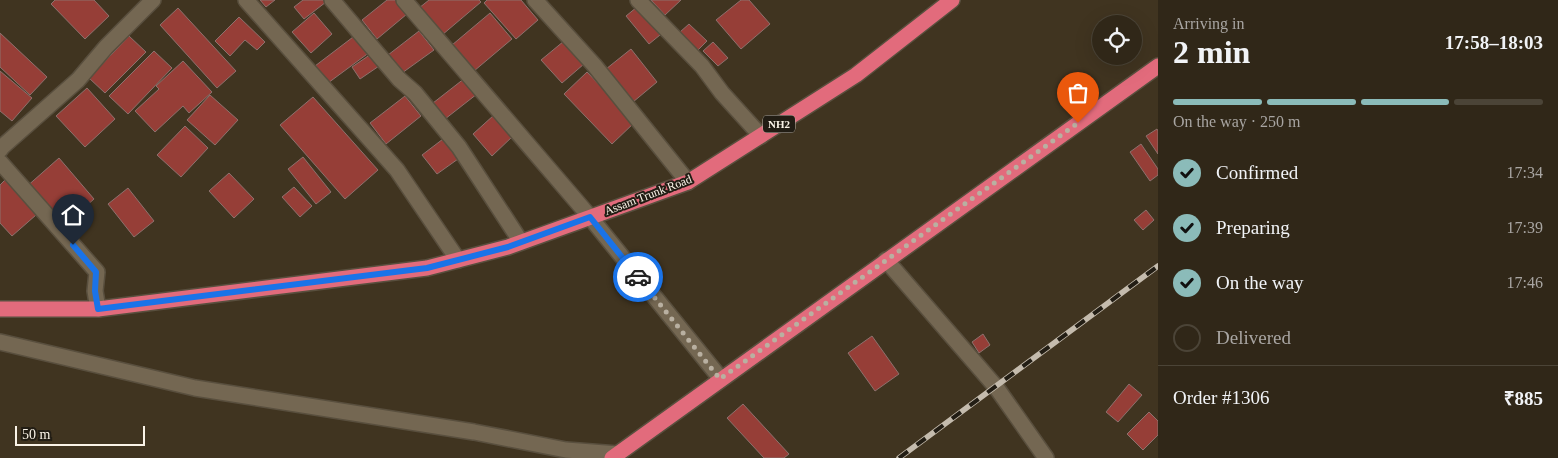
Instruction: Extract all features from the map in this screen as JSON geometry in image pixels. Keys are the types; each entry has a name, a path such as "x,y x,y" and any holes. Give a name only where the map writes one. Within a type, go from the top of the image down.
{"highway":[{"name":"Assam Trunk Road","path":"0,309 98,309 427,268 521,242 688,182 856,74 952,0"},
{"path":"615,456 1158,66"}],"street":[{"path":"0,150 78,80 106,47 153,0"},
{"path":"246,0 398,170 458,260"},
{"path":"332,0 399,79 416,92 459,147 521,242"},
{"path":"404,0 590,217 720,379"},
{"path":"535,0 594,65 688,182"},
{"path":"638,0 702,66 722,93 761,136"},
{"path":"0,162 96,272 95,291 98,309"},
{"path":"886,260 996,386 1046,458"},
{"path":"0,342 195,388 474,432 566,450 615,456"}],"building":[{"path":"55,0 94,0 109,16 85,39 51,4"},
{"path":"260,0 275,0 266,7"},
{"path":"303,0 324,0 326,2 304,19 294,7"},
{"path":"387,0 396,0 407,14 377,39 362,20"},
{"path":"429,0 479,0 481,2 442,35 419,8"},
{"path":"487,0 521,0 538,20 516,39 484,3"},
{"path":"651,0 681,0 665,15"},
{"path":"741,0 749,0 770,24 741,49 716,20"},
{"path":"637,7 660,35 649,44 626,16"},
{"path":"178,8 236,71 217,88 160,25"},
{"path":"314,13 332,34 311,53 292,32"},
{"path":"490,13 512,39 474,71 452,45"},
{"path":"239,17 265,42 257,50 245,40 230,56 215,41"},
{"path":"689,24 707,41 698,50 680,32"},
{"path":"419,31 434,50 402,73 388,55"},
{"path":"0,33 47,77 30,95 0,67"},
{"path":"357,34 370,52 328,83 315,66"},
{"path":"129,36 146,52 105,93 89,78"},
{"path":"564,41 584,64 562,83 541,60"},
{"path":"713,42 728,58 718,66 703,51"},
{"path":"631,49 657,82 633,102 606,69"},
{"path":"154,51 172,68 128,114 109,96"},
{"path":"374,52 382,64 360,79 352,67"},
{"path":"183,61 212,92 189,113 183,106 155,132 135,111 159,89 156,86"},
{"path":"0,71 32,98 12,121 0,111"},
{"path":"587,72 635,122 612,144 564,94"},
{"path":"465,78 477,94 445,119 433,103"},
{"path":"87,88 115,119 85,147 56,116"},
{"path":"210,95 238,120 215,145 187,120"},
{"path":"405,96 421,116 386,144 370,123"},
{"path":"313,97 378,170 345,199 280,125"},
{"path":"494,115 513,136 492,156 473,134"},
{"path":"185,126 208,148 181,177 157,155"},
{"path":"1157,129 1158,131 1158,154 1146,136"},
{"path":"443,139 458,159 437,174 422,155"},
{"path":"1141,144 1158,169 1158,175 1150,181 1130,152"},
{"path":"303,157 331,192 316,204 288,169"},
{"path":"59,158 94,199 61,228 25,188"},
{"path":"229,173 254,199 234,218 209,191"},
{"path":"5,180 36,215 12,236 0,223 0,185"},
{"path":"294,187 312,206 300,217 282,197"},
{"path":"128,188 154,221 134,237 108,204"},
{"path":"1146,210 1154,220 1143,230 1134,220"},
{"path":"983,334 990,345 979,353 972,342"},
{"path":"872,336 899,374 875,391 848,353"},
{"path":"1129,384 1142,395 1118,422 1106,412"},
{"path":"743,404 789,454 784,458 764,458 727,418"},
{"path":"1149,412 1158,421 1158,435 1143,450 1127,434"}],"railway":[{"path":"899,458 1158,266"}],"way so far":[{"path":"638,277 720,379 1078,123"}],"route":[{"path":"73,245 96,272 95,291 98,309 427,268 508,247 590,217 638,277"}]}
